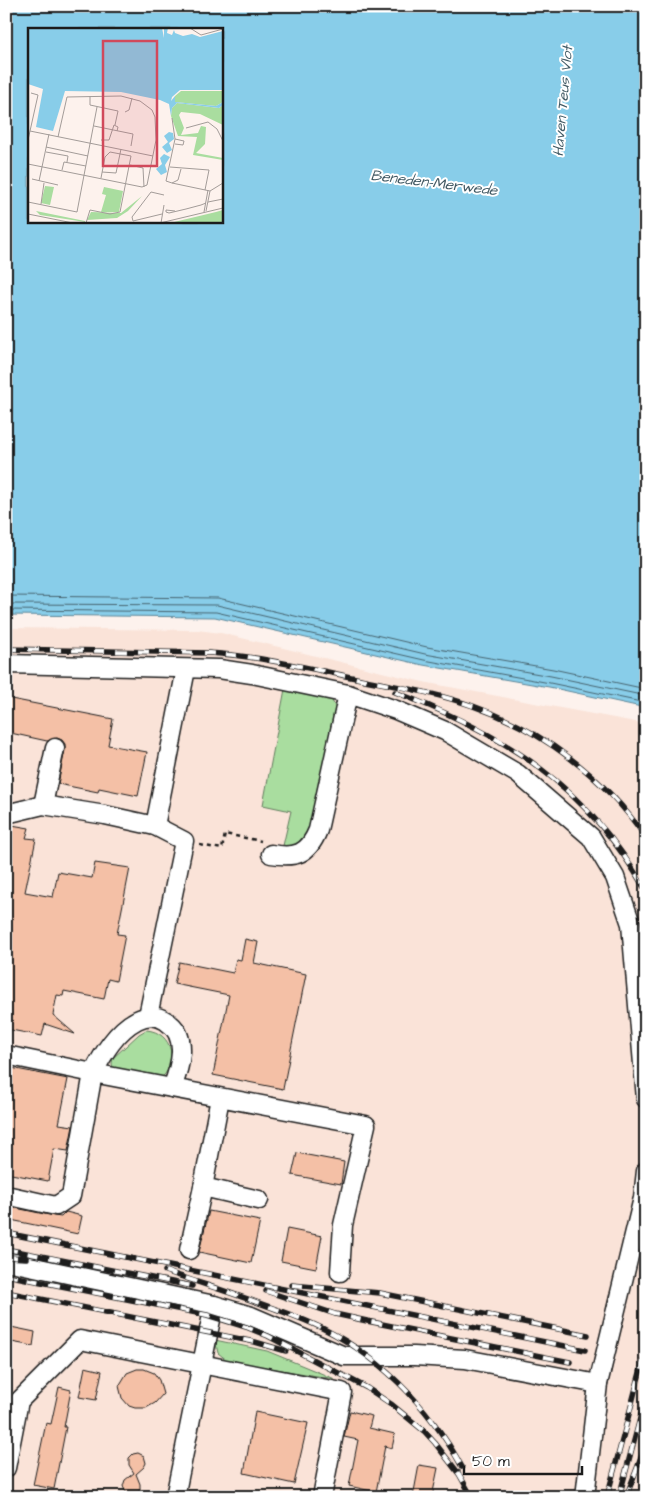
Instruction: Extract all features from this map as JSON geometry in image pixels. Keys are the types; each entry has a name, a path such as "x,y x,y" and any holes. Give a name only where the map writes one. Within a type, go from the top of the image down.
{"lane":[{"path":"6,664 219,670 252,674 348,694 396,710 445,731 518,774 591,837 615,877 631,924 646,1099"},
{"path":"155,826 186,669"},
{"path":"271,854 285,856 299,853 306,850 315,838 348,694"},
{"path":"43,805 55,748"},
{"path":"6,814 43,805 105,815 155,826 184,842 148,1016"},
{"path":"6,1195 56,1206 71,1196 93,1073 102,1056 118,1036 137,1020 148,1016 160,1017 171,1024 178,1034 182,1049 181,1064 172,1088"},
{"path":"6,1055 366,1125 343,1225 340,1272"},
{"path":"189,1250 220,1098"},
{"path":"585,1497 598,1384 643,1198 646,1171"},
{"path":"203,1187 259,1200"},
{"path":"6,1261 214,1305 258,1319 344,1356 414,1356 466,1359 598,1384"},
{"path":"175,1497 214,1305"},
{"path":"6,1468 19,1401 80,1340 342,1392 324,1496"}],"path":[{"path":"184,842 222,849 224,834 273,843 271,854"}],"shaded area":[{"path":"6,628 197,630 221,633 423,682 646,724 646,1473 639,1497 6,1497"}],"green space":[{"path":"285,689 331,699 336,708 336,716 310,833 298,846 282,850 291,811 263,805"},
{"path":"146,1030 155,1032 168,1043 171,1058 165,1074 159,1080 113,1071 113,1058"},
{"path":"215,1340 267,1351 335,1379 228,1361 218,1353"}],"water":[{"path":"6,6 646,6 646,708 549,687 423,665 215,617 6,615"}],"building":[{"path":"6,698 113,719 108,745 147,752 138,796 99,788 98,792 58,784 65,744 57,738 47,741 6,732"},
{"path":"6,824 29,828 26,838 36,839 25,892 53,897 58,872 92,878 95,863 130,868 117,934 125,935 116,981 108,979 104,999 64,991 63,996 57,995 53,1015 75,1034 45,1024 42,1036 6,1029"},
{"path":"245,939 258,942 254,963 306,974 283,1089 213,1075 229,995 174,984 179,962 233,973 236,959 241,960"},
{"path":"6,1067 68,1079 59,1124 73,1126 68,1151 54,1149 48,1181 6,1173"},
{"path":"297,1153 344,1162 341,1184 292,1175"},
{"path":"6,1206 61,1217 66,1212 82,1216 78,1234 6,1219"},
{"path":"209,1211 260,1221 251,1263 199,1252"},
{"path":"287,1229 322,1236 316,1268 281,1261"},
{"path":"6,1326 35,1332 33,1346 6,1341"},
{"path":"85,1367 102,1371 96,1400 79,1397"},
{"path":"137,1369 144,1369 154,1373 159,1380 163,1394 155,1403 146,1408 129,1406 122,1398 119,1386 127,1373"},
{"path":"59,1387 71,1390 54,1489 33,1485 46,1423 51,1424"},
{"path":"350,1411 372,1416 369,1428 395,1434 392,1448 385,1446 376,1492 349,1486 358,1440 344,1437"},
{"path":"255,1412 308,1423 294,1484 244,1473"},
{"path":"138,1453 144,1456 146,1463 136,1474 140,1490 131,1495 125,1491 123,1486 125,1480 134,1473 129,1465 129,1458 133,1454"},
{"path":"419,1465 438,1468 432,1497 413,1497"}],"railway":[{"path":"6,649 227,654 298,666 458,701 499,716 523,728 570,758 611,795 646,838"},
{"path":"395,692 435,708 472,726 540,768 570,793 597,822 623,854 646,891"},
{"path":"6,1233 585,1350"},
{"path":"6,1249 192,1286"},
{"path":"6,1257 26,1258"},
{"path":"165,1271 257,1302 311,1323 357,1349 379,1365 417,1402 449,1444 462,1467"},
{"path":"6,1275 207,1315 268,1336 367,1388 391,1404 424,1431 435,1443 459,1474 472,1497"},
{"path":"292,1285 380,1293 588,1335"},
{"path":"266,1291 335,1314 570,1362"},
{"path":"6,1292 255,1342 286,1351"},
{"path":"607,1497 646,1350"},
{"path":"619,1497 646,1396"},
{"path":"626,1497 646,1445"},
{"path":"641,1497 646,1478"}],"water label":[{"name":"Haven Teus Vlot","path":"563,101"},
{"name":"Beneden-Merwede","path":"434,183"}]}
